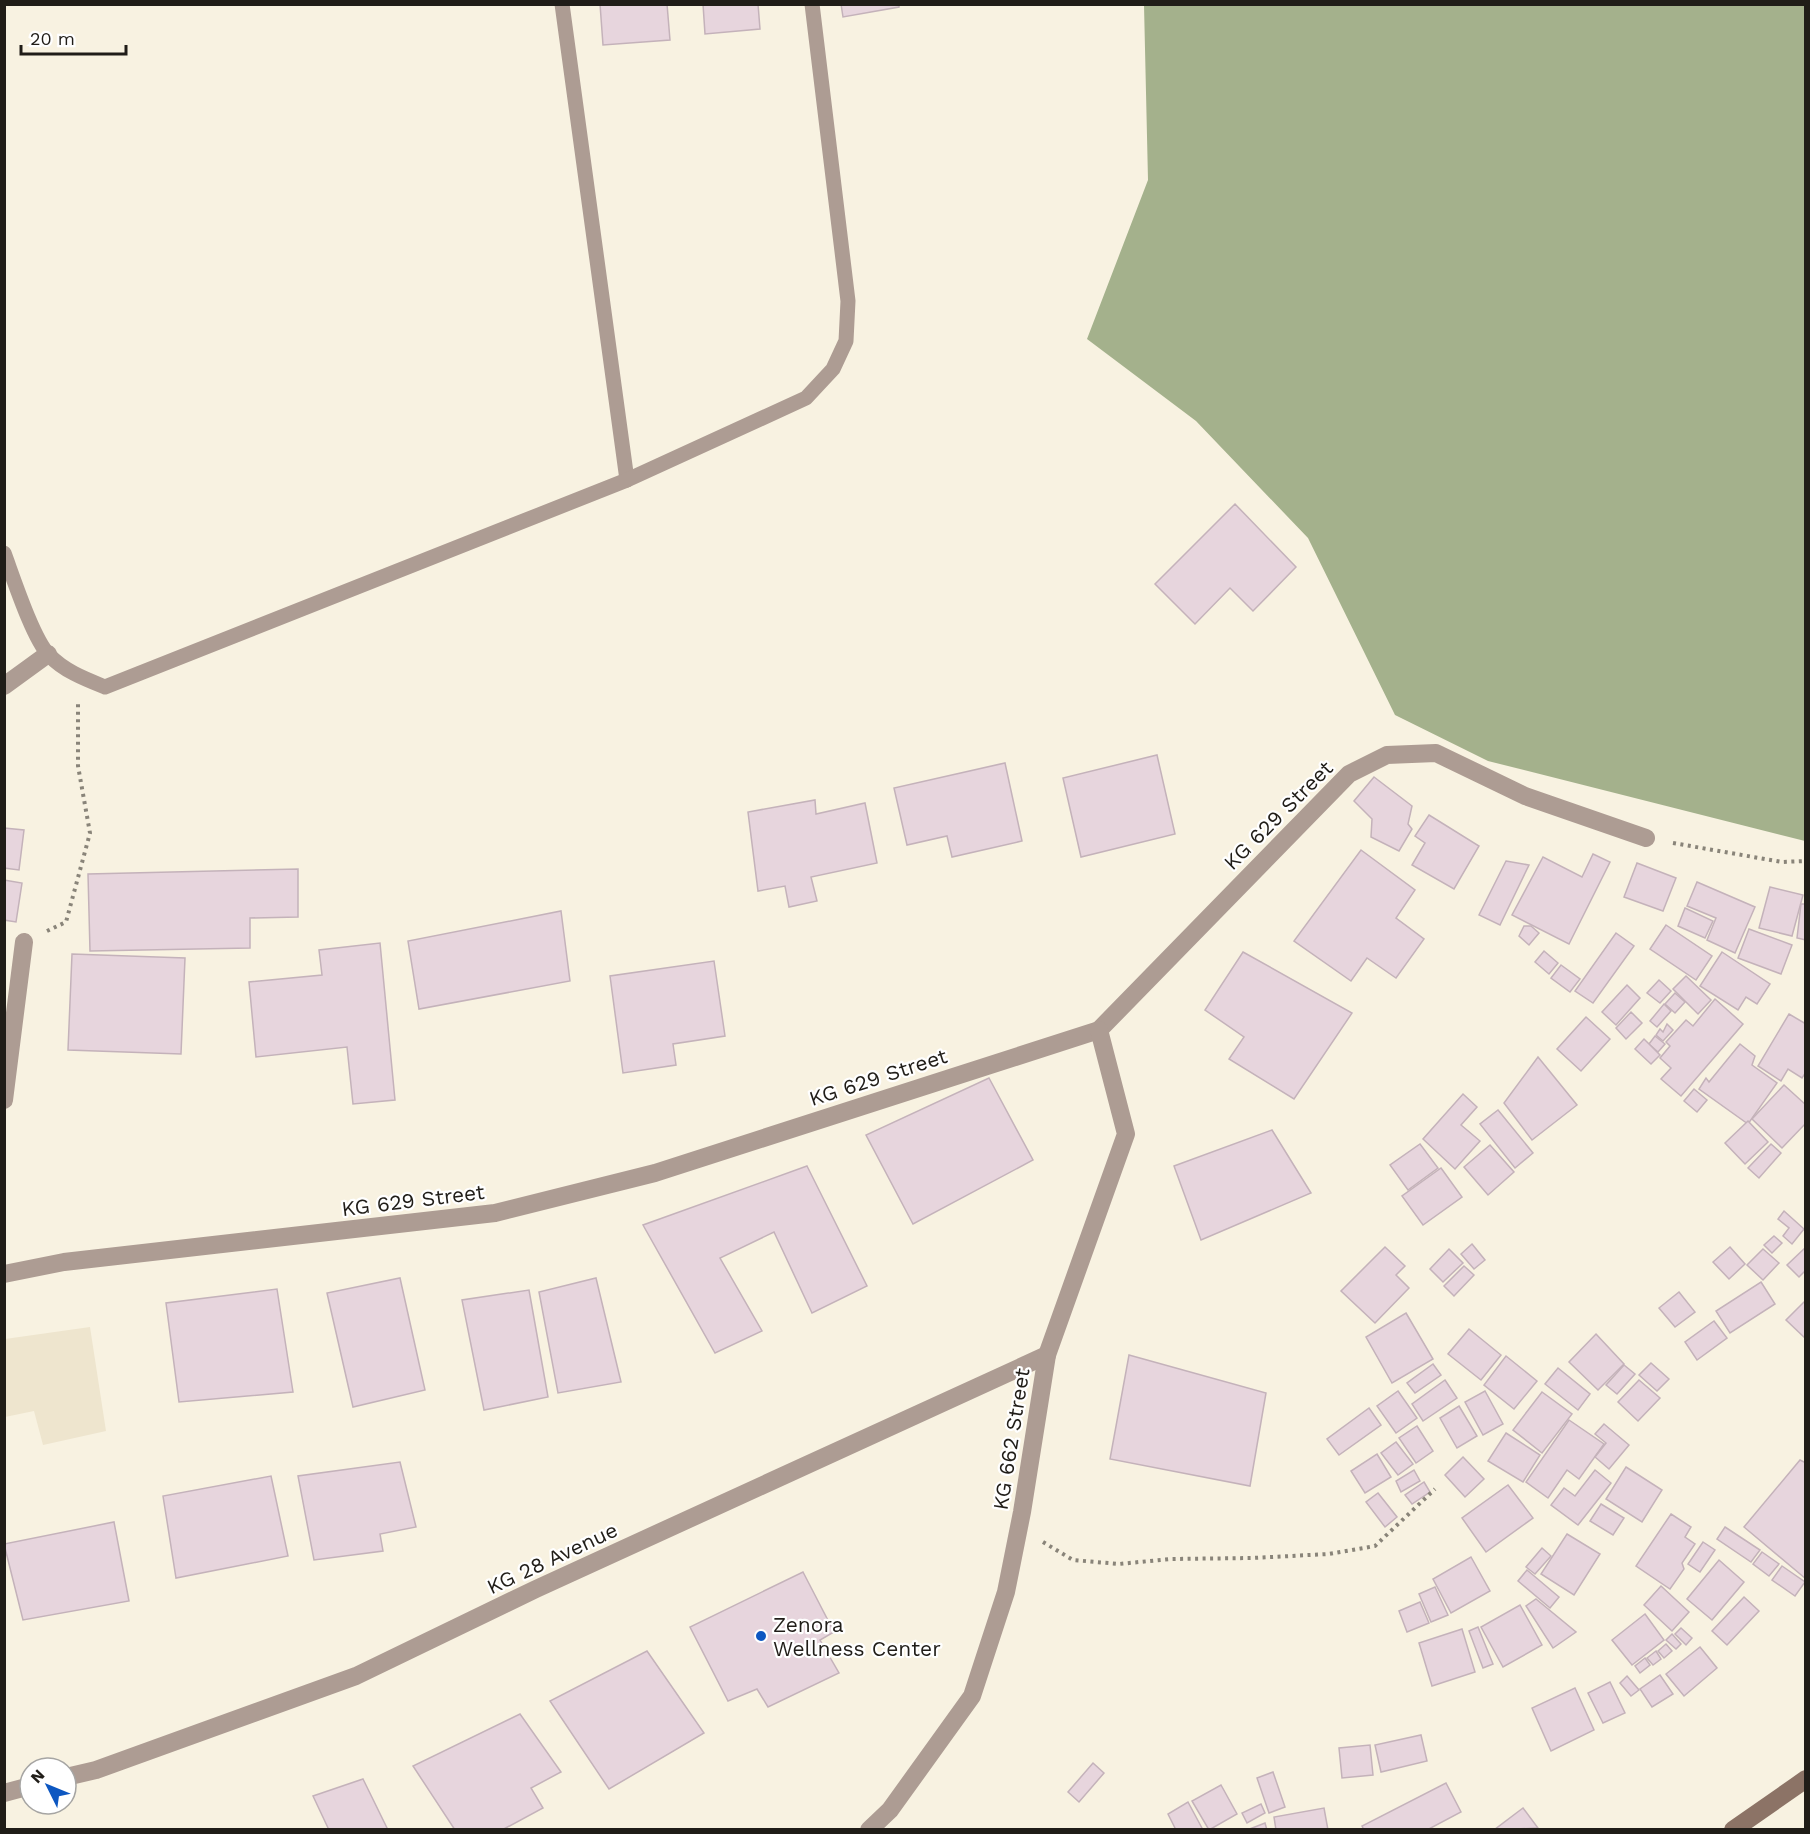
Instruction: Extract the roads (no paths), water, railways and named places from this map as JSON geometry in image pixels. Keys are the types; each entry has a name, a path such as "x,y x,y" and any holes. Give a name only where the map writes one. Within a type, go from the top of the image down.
{"main road":[{"path":"1733,1830 1806,1779"}],"street":[{"path":"4,686 48,654"},
{"name":"KG 629 Street","path":"4,1274 64,1262 495,1213 655,1173 1099,1030 1349,774 1387,755 1436,753 1525,796 1646,838"},
{"path":"4,1101 24,942"},
{"name":"KG 662 Street","path":"869,1830 890,1810 972,1696 1006,1592 1022,1512 1047,1354 1126,1134 1099,1030"},
{"name":"KG 28 Avenue","path":"78,1774 96,1770 356,1676 536,1589 1047,1354"}],"lane":[{"path":"562,4 627,480"},
{"path":"4,553 25,608 48,654 78,677 105,687 627,480 807,398 833,369 846,341 848,301 812,4"}],"place":[{"name":"Zenora Wellness Center","path":"761,1636"}]}
